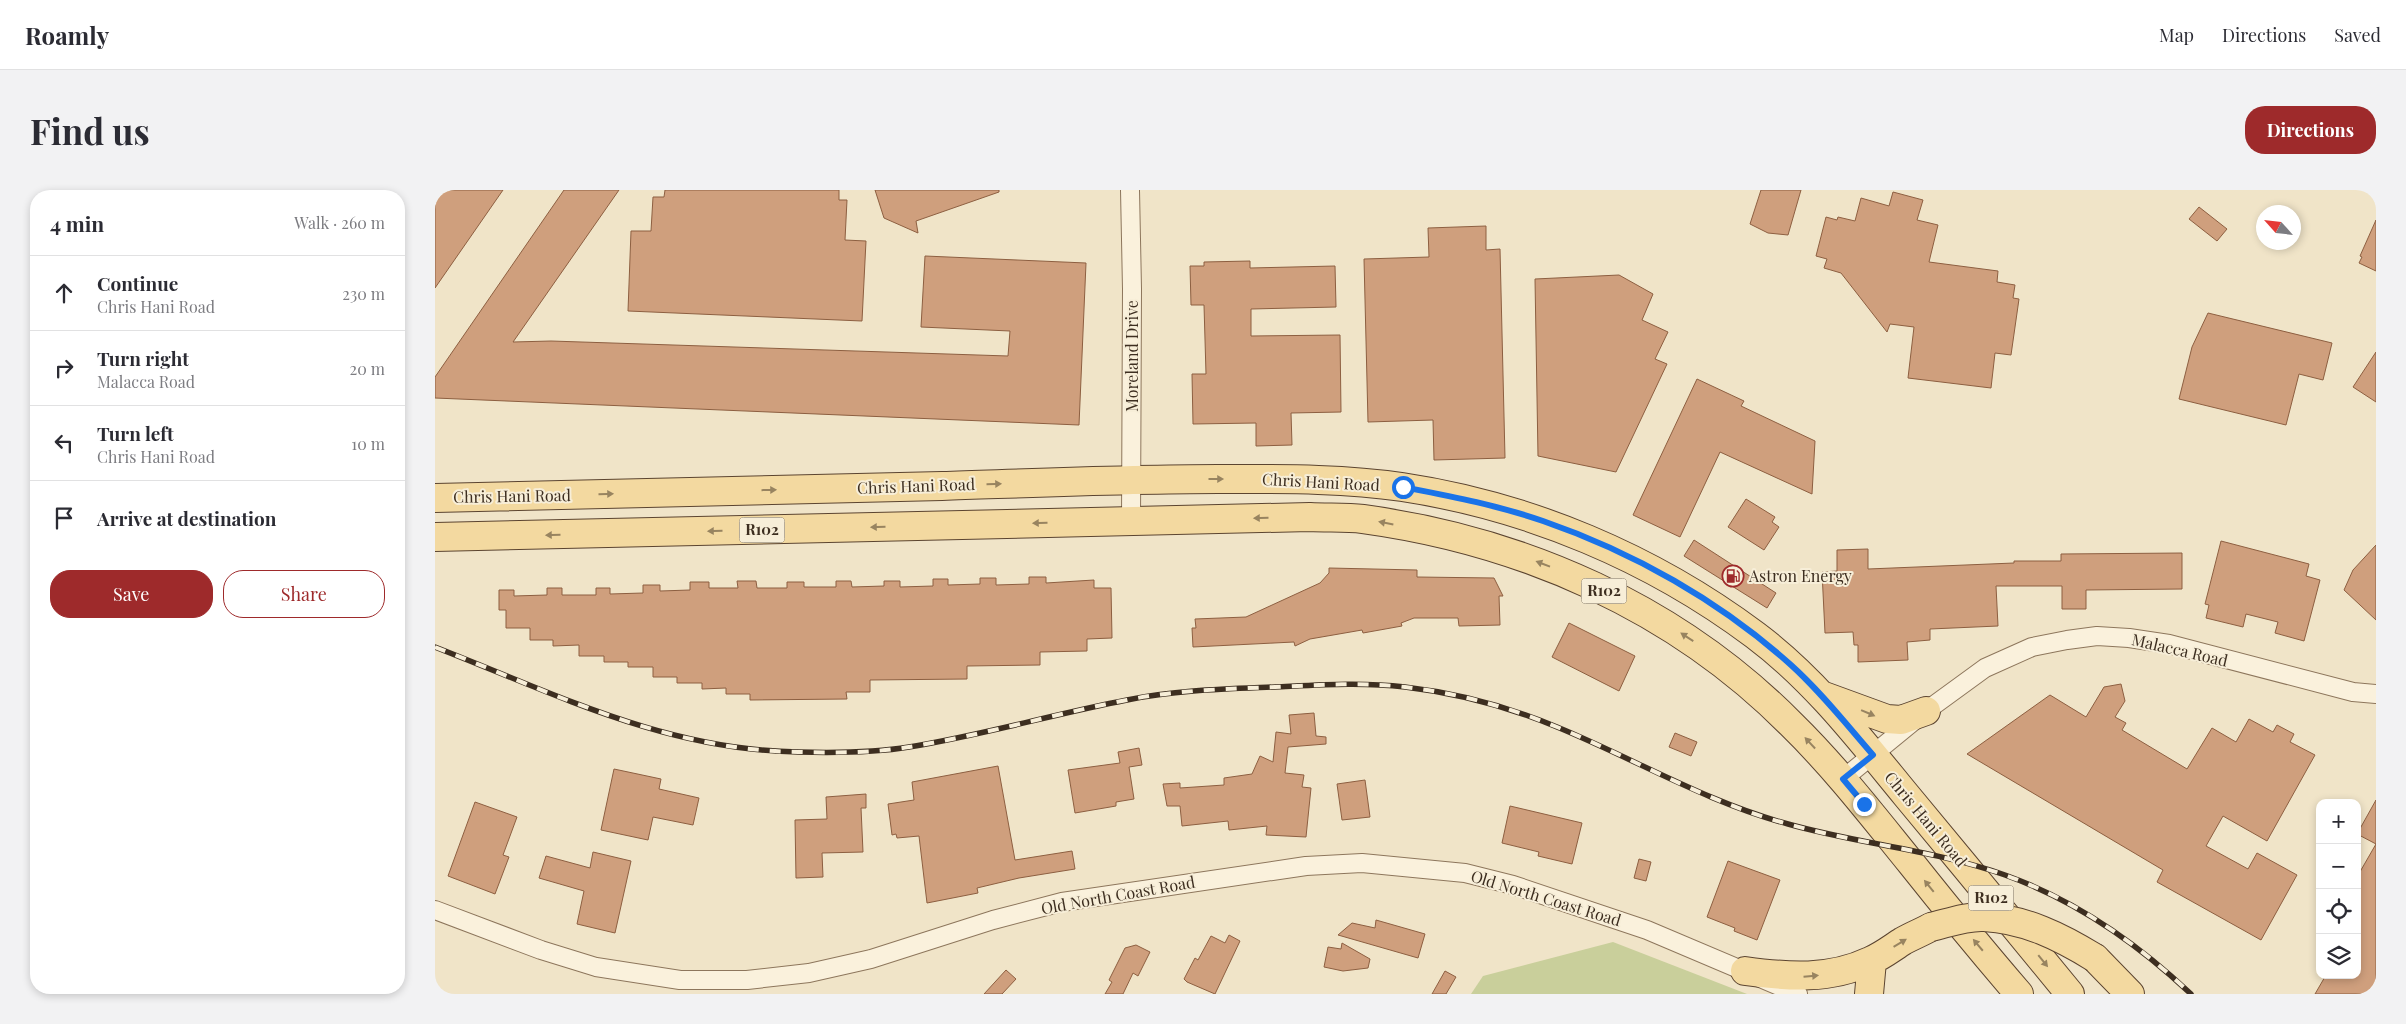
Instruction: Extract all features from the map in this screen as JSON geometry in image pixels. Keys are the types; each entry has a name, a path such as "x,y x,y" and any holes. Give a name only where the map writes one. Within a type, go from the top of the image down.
{"main road":[{"name":"Chris Hani Road","path":"435,498 1132,480 1283,478 1345,481 1403,487 1475,501 1543,521 1624,555 1682,585 1757,636 1822,696 2070,994"},
{"name":"R102","path":"435,537 1310,517 1362,519 1435,532 1495,547 1545,565 1599,588 1689,638 1737,674 1791,723 1843,779 2019,994"},
{"path":"1822,696 1887,719 1901,720 1926,711"},
{"path":"1745,970 1785,976 1813,976 1855,967 1872,961 1906,939 1931,928 1962,919 1984,917 2030,925 2068,941 2095,958 2130,994"},
{"path":"1869,994 1872,961"}],"street":[{"name":"Moreland Drive","path":"1130,190 1131,521"},
{"name":"Malacca Road","path":"1843,779 1926,711 1985,668 2032,647 2097,636 2129,638 2169,644 2353,692 2376,694"},
{"name":"Old North Coast Road","path":"435,910 541,950 596,966 680,980 747,980 809,973 871,959 993,920 1062,902 1298,868 1362,863 1465,873 1513,885 1647,930 1798,994"}],"green space":[{"path":"1613,942 1747,994 1471,994 1483,976"}],"building":[{"path":"435,190 503,190 435,288"},
{"path":"564,190 619,190 513,342 551,341 1008,356 1010,331 921,327 925,256 1086,263 1079,425 435,398 435,377"},
{"path":"665,190 839,190 839,200 847,200 845,240 866,241 862,321 628,311 631,231 651,231 653,197 664,197"},
{"path":"875,190 999,190 999,192 916,221 918,233 884,218"},
{"path":"1761,190 1801,190 1788,235 1768,233 1750,224"},
{"path":"1893,192 1923,200 1917,220 1938,225 1929,262 1998,271 1997,282 2015,285 2013,298 2019,299 2011,355 1995,353 1991,388 1908,378 1914,327 1890,324 1887,332 1841,273 1824,268 1827,259 1816,256 1826,217 1837,220 1838,217 1855,221 1861,198 1889,206"},
{"path":"2199,207 2227,229 2217,241 2189,219"},
{"path":"2376,220 2376,271 2359,263 2362,257 2360,256"},
{"path":"1486,226 1486,250 1500,249 1505,458 1434,460 1433,420 1368,422 1364,259 1429,257 1428,228"},
{"path":"1250,261 1250,268 1335,266 1336,307 1251,309 1251,336 1340,335 1341,412 1291,413 1292,445 1256,446 1256,423 1193,424 1192,374 1206,374 1204,305 1191,305 1190,266 1204,266 1204,262"},
{"path":"1619,275 1653,294 1642,320 1668,332 1655,359 1667,364 1616,472 1538,456 1535,279"},
{"path":"2208,313 2332,343 2323,380 2299,374 2286,425 2179,399 2192,347"},
{"path":"2376,352 2376,402 2353,387"},
{"path":"1697,379 1744,401 1741,406 1815,441 1812,494 1720,452 1680,537 1633,515"},
{"path":"1746,499 1775,517 1772,522 1779,527 1764,550 1728,527"},
{"path":"1694,540 1776,593 1767,608 1684,556"},
{"path":"2221,541 2309,564 2306,576 2320,580 2304,641 2275,633 2278,622 2246,614 2243,627 2206,618 2209,605 2205,604"},
{"path":"2376,545 2376,620 2344,590 2353,570"},
{"path":"1868,549 1868,569 2014,563 2014,561 2061,561 2061,554 2182,553 2182,589 2086,590 2086,609 2062,609 2062,586 1996,586 1998,626 1930,629 1930,640 1907,642 1908,660 1858,662 1858,645 1854,645 1853,632 1825,633 1822,572 1837,571 1837,550"},
{"path":"1329,568 1417,570 1417,577 1494,578 1503,596 1499,596 1500,625 1459,626 1458,618 1414,618 1401,623 1402,626 1363,633 1362,630 1310,639 1295,646 1294,642 1193,647 1192,628 1196,628 1195,619 1246,617 1320,583 1329,573"},
{"path":"1029,577 1046,577 1046,583 1094,580 1094,588 1111,588 1112,638 1087,639 1087,651 1040,652 1040,665 967,666 967,679 870,680 870,692 846,692 847,699 750,700 750,694 726,694 726,688 702,689 702,683 677,683 677,677 653,677 653,667 628,667 628,662 604,662 604,656 579,656 579,645 553,646 553,640 530,640 530,628 506,628 506,610 499,610 499,590 514,590 514,596 547,595 547,588 562,588 562,595 596,595 596,588 610,588 610,594 643,593 643,585 660,585 660,591 690,590 690,582 709,582 709,588 738,588 737,581 756,581 757,588 787,588 787,582 804,582 804,587 836,587 836,581 851,581 852,587 884,586 884,581 900,581 900,587 933,586 933,579 948,579 948,585 980,584 980,578 996,578 996,585 1029,584"},
{"path":"1569,623 1635,656 1619,691 1552,657"},
{"path":"2121,684 2125,701 2115,717 2126,723 2122,730 2187,769 2212,728 2236,742 2249,719 2273,732 2277,725 2294,734 2290,742 2315,755 2267,841 2223,816 2206,846 2248,869 2257,853 2297,875 2261,940 2157,882 2163,870 1967,754 2050,695 2086,717 2104,687"},
{"path":"1314,713 1316,736 1326,737 1326,744 1288,747 1285,773 1304,775 1302,787 1311,788 1306,837 1266,835 1267,826 1229,830 1228,821 1182,826 1180,806 1167,806 1163,784 1180,783 1180,788 1224,785 1224,778 1252,774 1260,756 1273,762 1276,732 1291,734 1289,715"},
{"path":"1675,733 1697,742 1691,756 1669,747"},
{"path":"1139,748 1142,765 1129,767 1134,799 1116,802 1116,806 1075,813 1068,770 1120,763 1118,752"},
{"path":"998,766 1015,860 1072,851 1075,869 1019,878 977,888 978,893 927,903 919,836 897,838 896,834 892,835 888,804 914,800 912,782"},
{"path":"614,769 661,779 659,789 699,798 693,825 653,817 648,840 601,830"},
{"path":"1365,780 1370,817 1342,820 1337,784"},
{"path":"866,794 866,808 861,808 863,852 822,853 823,877 796,878 795,820 827,819 826,797"},
{"path":"2376,800 2376,844 2361,836 2361,827"},
{"path":"475,802 517,817 503,855 509,857 495,894 448,876"},
{"path":"1510,806 1582,823 1572,864 1538,856 1539,852 1502,843"},
{"path":"2376,844 2376,994 2315,994 2324,979 2361,979 2361,870"},
{"path":"593,852 631,861 615,933 577,924 584,891 539,878 546,856 590,868"},
{"path":"1639,859 1651,862 1646,881 1634,878"},
{"path":"1728,861 1780,880 1757,940 1734,931 1735,928 1707,917"},
{"path":"1376,920 1425,934 1418,958 1338,935 1352,923 1375,928"},
{"path":"1229,935 1240,941 1215,994 1187,982 1184,979 1195,958 1198,960 1211,936 1225,943"},
{"path":"1342,943 1370,959 1368,968 1343,971 1324,967 1328,947 1341,949"},
{"path":"1136,945 1150,952 1138,976 1133,973 1123,994 1105,994 1112,982 1109,980 1125,948"},
{"path":"1006,970 1016,979 1002,994 984,994"},
{"path":"1445,971 1456,977 1446,994 1432,994"}],"railway":[{"path":"435,647 568,700 657,730 702,741 749,749 798,752 854,752 909,747 964,737 1127,700 1182,692 1356,684 1389,685 1444,693 1502,707 1539,720 1586,739 1699,792 1758,815 1815,831 1951,859 1978,866 2031,885 2080,910 2104,925 2149,957 2191,994"}],"place":[{"name":"Astron Energy","path":"1733,576"}],"route":[{"path":"1403,487 1475,501 1543,521 1624,555 1682,585 1757,636 1791,665 1822,696 1873,755 1843,779 1864,804"}]}
